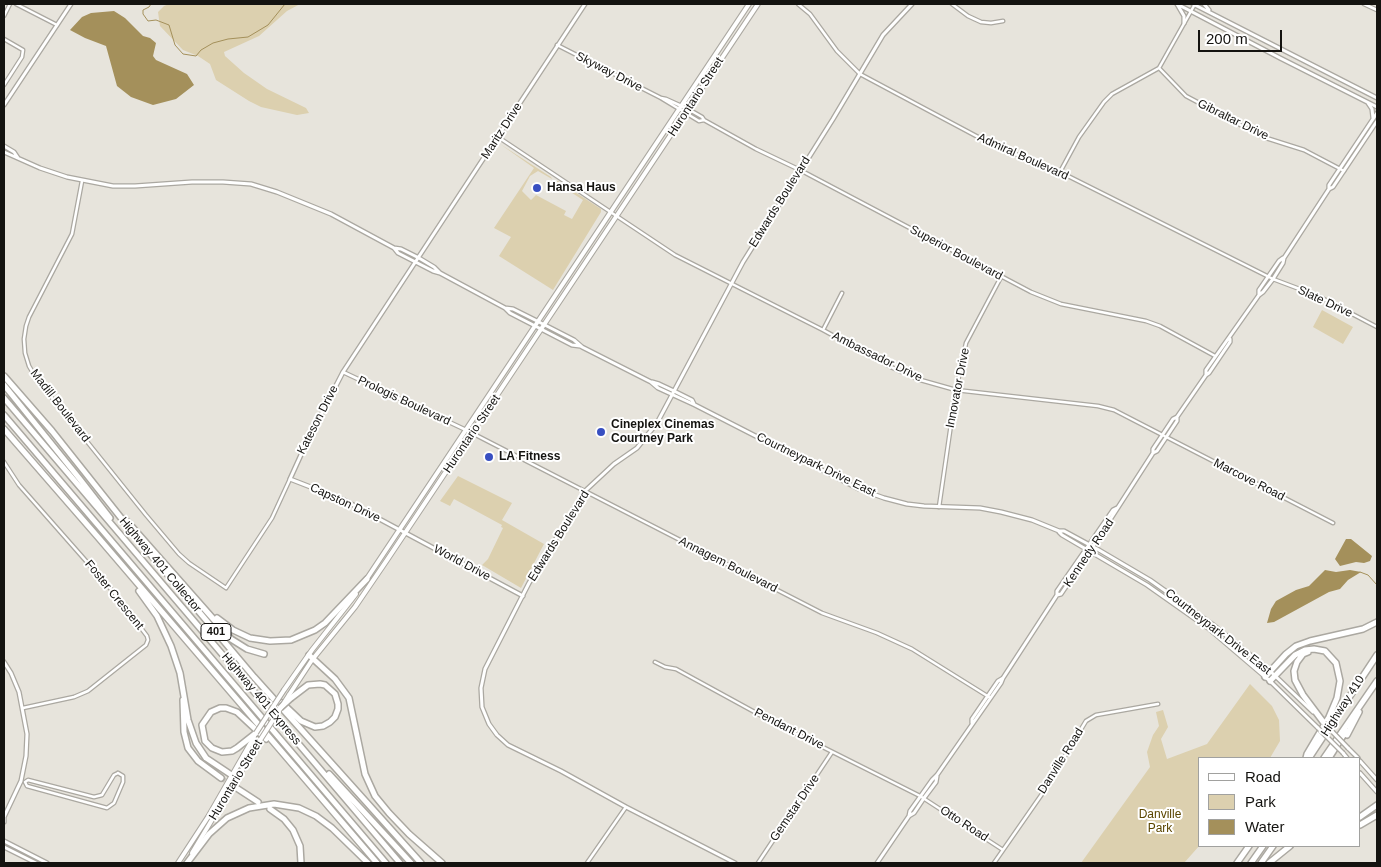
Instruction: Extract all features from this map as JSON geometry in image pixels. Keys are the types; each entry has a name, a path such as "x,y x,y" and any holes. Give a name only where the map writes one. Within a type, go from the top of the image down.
{"highway":[{"name":"Highway 401 Collector","path":"4,376 52,431 141,543 254,677 421,863"},
{"path":"4,385 110,518 114,528"},
{"name":"Highway 401 Express","path":"4,398 400,863"},
{"name":"Highway 401 Express","path":"4,415 386,863"},
{"name":"401","path":"4,429 98,536 377,863"},
{"path":"104,496 231,639 247,649 264,654"},
{"path":"120,564 162,625 176,661 184,692 188,720 196,743 206,758 236,778"},
{"path":"199,601 223,624 240,634 259,640 284,641 298,638 315,630 335,614 367,579"},
{"path":"1265,676 1296,646 1363,629 1377,622"},
{"path":"1270,681 1299,652 1310,649 1321,650 1329,654 1336,663 1340,676 1339,689 1332,712 1308,757"},
{"path":"1321,650 1309,651 1303,654 1297,662 1294,671 1299,689 1324,723"},
{"name":"Highway 410","path":"1308,757 1377,655"},
{"path":"311,657 335,679 349,698 365,774 375,796 389,813 440,863"},
{"path":"254,677 268,688 296,717 307,725 315,727 326,724 335,717 338,704 335,694 325,685 320,684 308,685 290,697 280,708"},
{"path":"1325,757 1377,682"},
{"name":"Highway 410","path":"1332,757 1377,682"},
{"path":"184,692 183,720 188,748 198,761 221,778"},
{"path":"256,732 251,738 232,751 217,751 205,740 202,725 207,716 215,710 232,709 247,720 271,744 277,746"},
{"path":"290,733 412,863"},
{"path":"235,787 258,802"},
{"path":"187,863 213,830 227,818 249,808 274,804 299,808 316,816 332,828 368,863"},
{"path":"1361,816 1377,805"},
{"path":"270,809 284,819 293,830 300,846 301,863"},
{"path":"1361,824 1377,815"},
{"path":"1237,863 1248,847"},
{"path":"1251,863 1262,847"},
{"path":"1261,863 1272,847"},
{"path":"1269,863 1289,847"}],"main road":[{"path":"4,105 71,4"},
{"name":"Maritz Drive","path":"419,258 585,4"},
{"name":"Hurontario Street","path":"290,697 311,657 400,530 749,4"},
{"name":"Hurontario Street","path":"256,732 284,690 355,607 758,4"},
{"name":"Edwards Boulevard","path":"735,863 508,745 488,724 482,707 481,697 485,669 548,550 585,491 614,464 637,448 657,423 730,284 883,35 904,10 912,4"},
{"path":"1177,4 1377,107"},
{"path":"1177,4 1184,16 1184,24"},
{"path":"1194,4 1377,98"},
{"path":"1204,4 1211,13"},
{"path":"1368,102 1375,120"},
{"name":"Kennedy Road","path":"1057,595 1061,594 1090,551 1091,546 1113,510 1117,508 1156,451 1164,436 1177,421 1177,417 1206,375 1206,370 1218,357 1226,340 1230,338 1283,263 1284,258 1329,189 1333,187 1375,120 1377,113"},
{"path":"4,146 14,152 19,158"},
{"path":"4,152 40,168 82,181 113,186 223,182 251,184 277,192 316,207 394,248 401,249 419,258 440,272 505,308"},
{"path":"394,248 398,253 433,271 440,272"},
{"name":"Kateson Drive","path":"290,479 304,446 343,372 419,258"},
{"name":"Courtneypark Drive East","path":"505,308 513,309 544,324 574,340 581,346 651,382 674,390 692,400 695,405"},
{"name":"Courtneypark Drive East","path":"505,308 510,313 534,326 572,345 581,346"},
{"name":"Courtneypark Drive East","path":"651,382 658,388 859,489 907,504 980,508 1001,512 1064,531 1150,580 1212,624 1270,671 1357,757"},
{"name":"Capston Drive","path":"290,479 344,500 400,530"},
{"name":"World Drive","path":"400,530 523,596"},
{"name":"Courtneypark Drive East","path":"1059,531 1062,535 1147,585 1201,623 1265,676 1346,757"},
{"name":"Kennedy Road","path":"878,863 920,796 976,721 989,697 1001,683 1057,595 1057,591 1086,548 1091,546"},
{"path":"4,662 19,692 27,742 23,781 4,817 4,822"},
{"name":"Hurontario Street","path":"187,863 236,778 280,708"},
{"name":"Hurontario Street","path":"178,863 208,816 251,738"},
{"name":"Courtneypark Drive East","path":"1361,761 1377,780"},
{"path":"1361,774 1377,792"},
{"name":"Kennedy Road","path":"909,816 914,813 936,782 937,775"},
{"path":"4,841 47,863"},
{"path":"4,846 36,863"}],"street":[{"path":"4,16 10,4"},
{"path":"16,4 57,25"},
{"name":"Admiral Boulevard","path":"798,4 810,14 837,51 860,74 993,145 1060,172 1271,278"},
{"path":"952,4 981,22 1003,21"},
{"path":"1060,172 1079,137 1104,102 1112,94 1159,68 1194,4"},
{"path":"1364,4 1377,10"},
{"path":"4,39 23,50 22,57 4,85"},
{"name":"Skyway Drive","path":"557,45 661,98 666,98 679,108 687,111"},
{"name":"Gibraltar Drive","path":"1159,68 1186,96 1263,137 1304,150 1342,170"},
{"name":"Superior Boulevard","path":"687,111 699,121 704,120 1031,292 1061,304 1146,321 1160,326 1218,357"},
{"name":"Ambassador Drive","path":"498,137 675,255 917,379 956,390 1098,406 1114,410 1164,436"},
{"name":"Madill Boulevard","path":"82,181 72,234 28,317 24,340 27,360 36,378 142,510 180,554 189,563 226,588"},
{"name":"Innovator Drive","path":"939,506 956,390 966,343 1001,277"},
{"name":"Slate Drive","path":"1271,278 1298,290 1318,296 1377,327"},
{"path":"823,330 842,294"},
{"name":"Prologis Boulevard","path":"343,372 466,430"},
{"name":"Annagem Boulevard","path":"466,430 822,613 877,633 916,650 989,697"},
{"name":"Marcove Road","path":"1164,436 1333,523"},
{"name":"Foster Crescent","path":"4,462 20,485 116,595 148,640 146,645 88,691 74,697 23,708"},
{"name":"Kateson Drive","path":"226,588 272,518 290,479"},
{"name":"Pendant Drive","path":"655,662 676,669 771,721 924,798"},
{"name":"Danville Road","path":"994,863 1042,794 1086,721 1096,715 1158,704"},
{"name":"Gemstar Drive","path":"758,863 833,752"},
{"path":"118,773 123,776 124,782 111,807 105,808 27,786 23,781 28,780 90,797 99,797 114,775 118,773"},
{"path":"53,792 55,787"},
{"path":"88,803 90,797"},
{"name":"Otto Road","path":"924,798 1003,850"},
{"path":"587,863 626,807"}],"green space":[{"path":"169,4 300,4 287,11 259,36 224,52 225,56 244,73 267,89 306,108 309,113 297,115 261,107 216,80 210,64 198,56 183,50 160,26 158,12"},
{"path":"500,144 551,177 552,179 538,171 530,176 522,191 531,200 536,195 566,211 564,215 572,219 583,200 555,182 558,181 601,209 601,212 553,290 499,256 511,237 494,228 534,168"},
{"path":"1322,310 1353,327 1343,344 1313,327"},
{"path":"458,476 512,503 502,520 544,544 521,588 482,565 488,559 503,528 501,527 502,525 454,499 450,506 440,501"},
{"name":"Danville Park","path":"1250,684 1272,706 1279,720 1280,741 1271,757 1198,757 1198,847 1184,863 1081,863 1150,767 1147,752 1153,735 1159,726 1156,712 1163,710 1168,727 1161,739 1167,759 1207,744"}],"water":[{"path":"114,11 125,18 143,36 150,38 156,43 153,56 156,60 187,74 194,85 176,99 153,105 131,97 117,86 106,46 70,30 82,17 91,13"},
{"path":"1346,539 1351,539 1372,556 1370,561 1340,566 1335,559"},
{"path":"1325,570 1361,572 1348,580 1340,589 1329,592 1274,622 1267,623 1271,609 1276,601 1296,590 1309,586"}],"waterway":[{"path":"151,4 143,10 143,14 148,21 156,20 169,25 175,45 183,54 196,56 201,50 213,43 248,37 268,25 285,4"},
{"path":"1360,572 1368,575 1377,585"}],"tunnel":[{"path":"221,778 235,787"}],"place":[{"name":"Hansa Haus","path":"537,188"},
{"name":"Cineplex Cinemas Courtney Park","path":"601,432"},
{"name":"LA Fitness","path":"489,457"}]}
